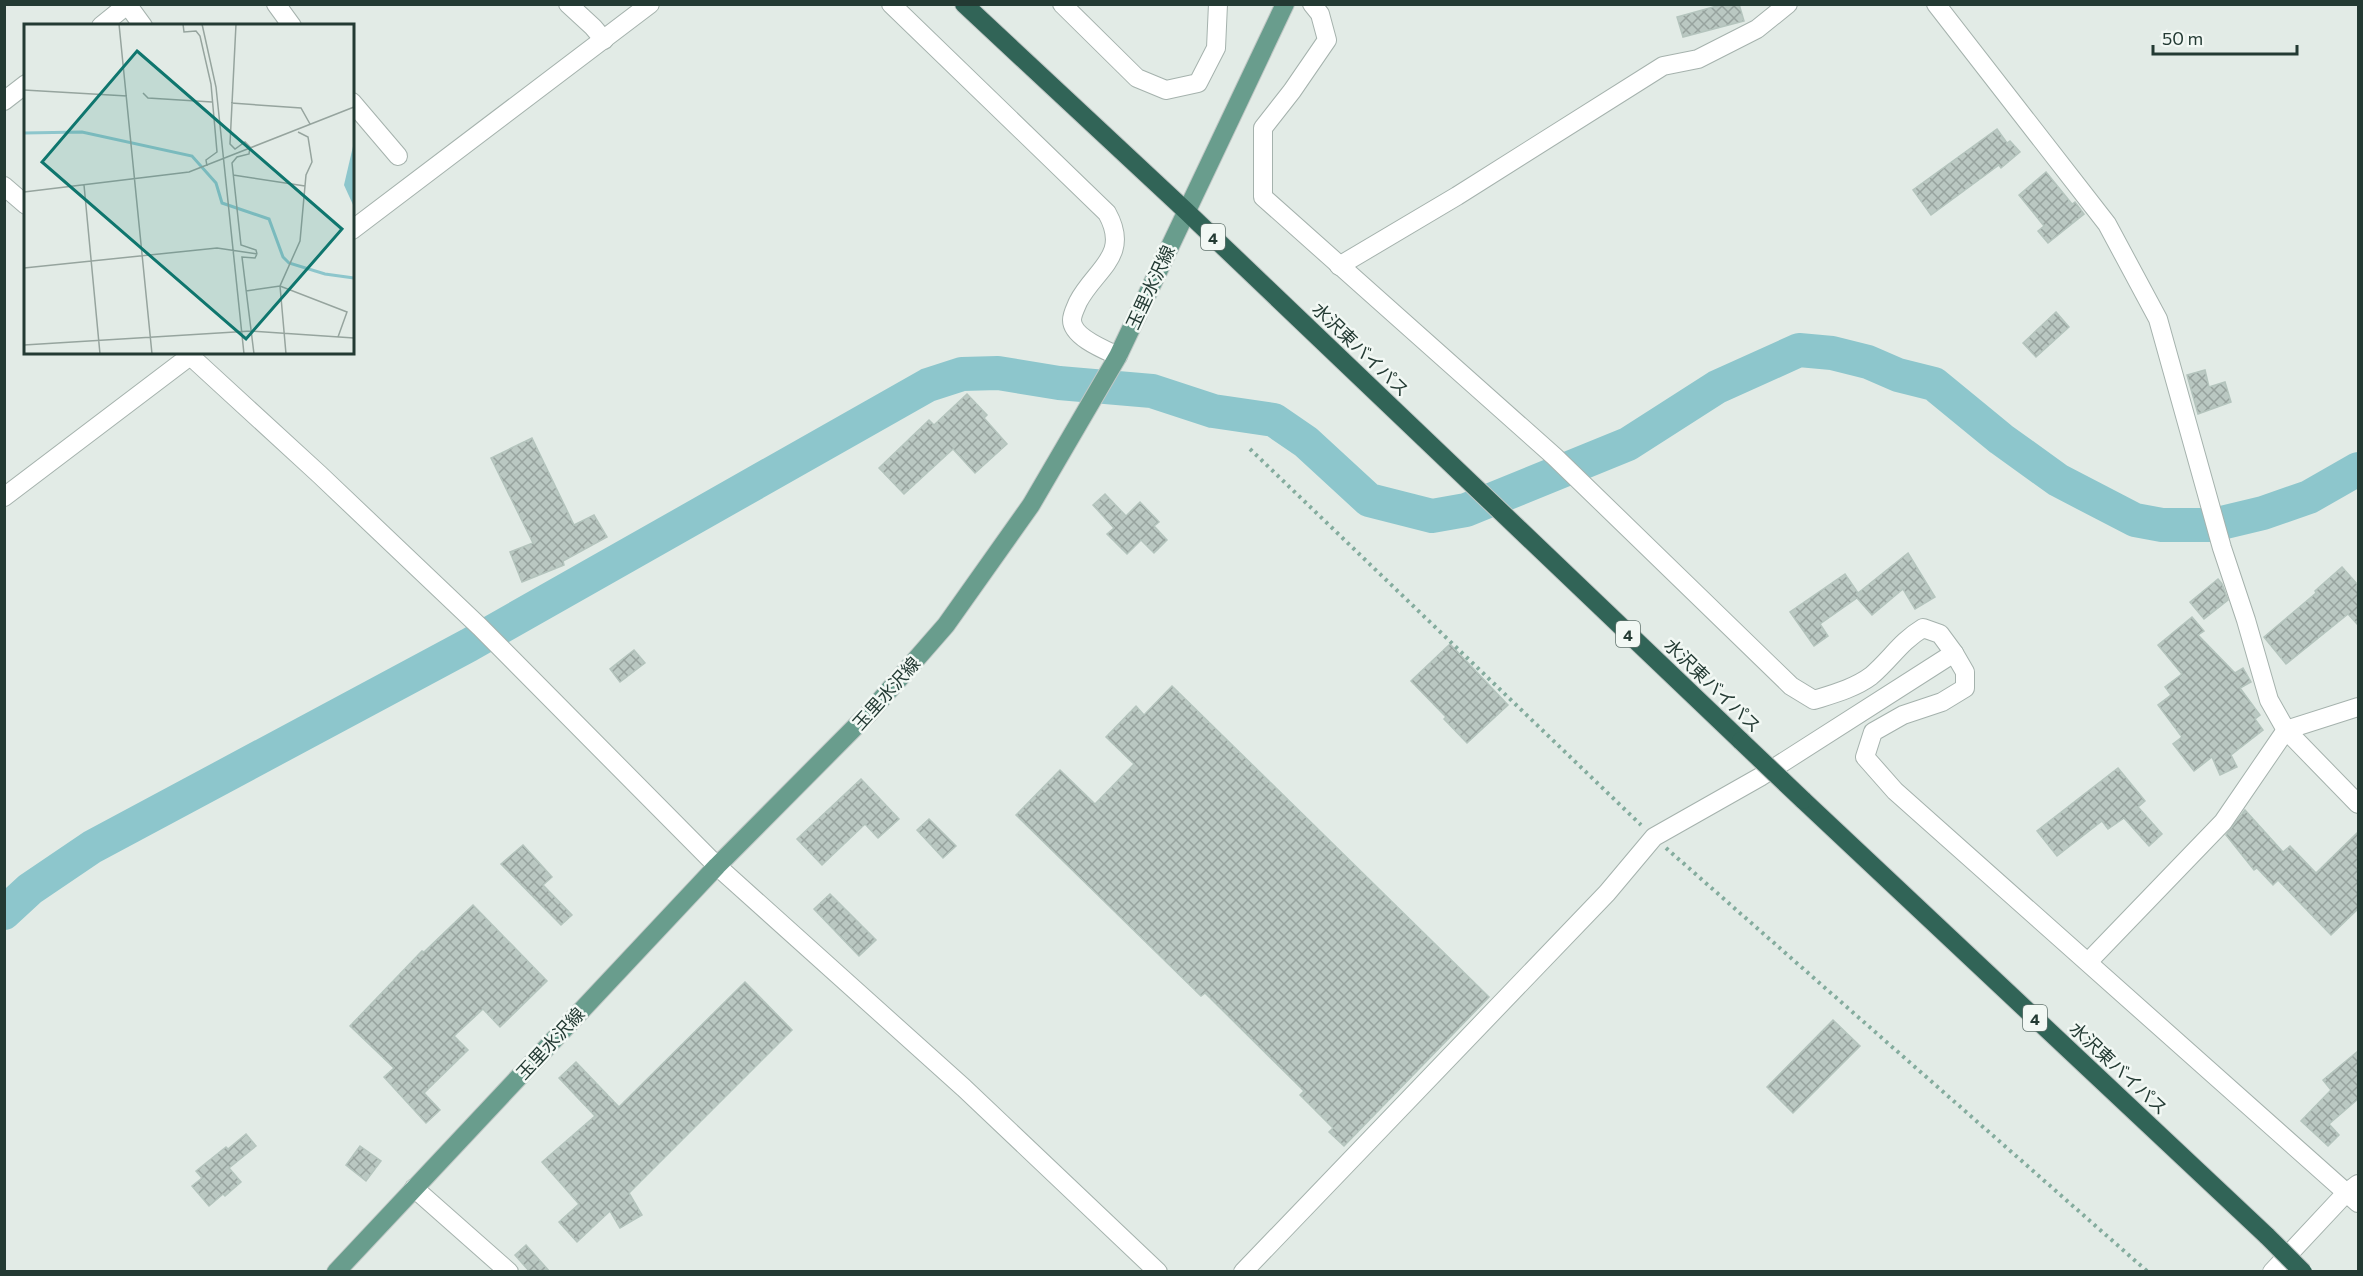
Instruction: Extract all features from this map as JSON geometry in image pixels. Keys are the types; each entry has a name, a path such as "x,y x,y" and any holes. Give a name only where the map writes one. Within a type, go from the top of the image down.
{"highway":[{"name":"水沢東バイパス","path":"964,4 1186,211 1516,528 2303,1272"}],"main road":[{"name":"玉里水沢線","path":"336,1272 717,866 870,712 946,626 1031,505 1118,356 1285,4"}],"street":[{"path":"276,4 291,24"},
{"path":"568,4 604,40"},
{"path":"354,228 650,4"},
{"path":"891,4 1107,213 1113,223 1116,244 1106,265 1081,298 1072,320 1074,327 1083,338 1118,356"},
{"path":"1062,4 1137,78 1166,90 1198,83 1216,48 1218,4"},
{"path":"1312,4 1320,14 1326,40 1292,91 1263,128 1263,197 1555,457 1791,686 1815,700 1869,678 1905,639 1923,628 1940,634 1965,672 1965,688 1942,702 1903,715 1873,732 1865,757 1895,791 2354,1193 2272,1272"},
{"path":"1339,266 1457,196 1663,66 1698,59 1757,29 1788,4"},
{"path":"1936,4 2107,224 2158,319 2222,548 2269,700 2286,730 2358,804"},
{"path":"103,24 127,5 141,24"},
{"path":"4,100 24,85"},
{"path":"354,104 398,156"},
{"path":"4,186 24,203"},
{"path":"4,497 188,354 319,474 480,627 717,866 964,1089 1158,1272"},
{"path":"1243,1272 1607,893 1654,837 1761,777 1954,653"},
{"path":"2089,961 2223,822 2286,730 2358,706"},
{"path":"414,1188 509,1272"}],"path":[{"path":"1250,449 1654,837 2148,1272"}],"building":[{"path":"1724,4 1739,4 1744,21 1683,37 1677,17"},
{"path":"1997,129 2007,143 2010,141 2020,152 2001,168 1999,165 1931,215 1913,190"},
{"path":"2046,172 2072,204 2075,202 2084,214 2048,243 2038,231 2044,226 2019,195"},
{"path":"2056,312 2069,327 2036,357 2023,343"},
{"path":"2205,370 2209,387 2225,382 2231,402 2198,414 2187,375"},
{"path":"967,394 987,415 984,418 1007,444 975,473 953,449 904,494 879,468 929,420 934,425"},
{"path":"532,438 574,525 594,515 607,537 563,561 564,565 522,582 510,552 533,543 491,458"},
{"path":"1105,494 1126,516 1140,502 1159,522 1154,526 1167,540 1154,553 1141,540 1127,554 1107,534 1114,528 1093,505"},
{"path":"1908,553 1935,597 1915,609 1903,589 1872,615 1857,598 1820,624 1828,636 1814,646 1790,612 1845,574 1858,593"},
{"path":"2342,567 2358,585 2358,625 2348,614 2286,664 2264,637 2316,593 2315,591"},
{"path":"2218,579 2228,600 2204,619 2190,602"},
{"path":"2192,617 2204,631 2198,635 2235,673 2243,668 2251,682 2240,688 2260,715 2255,719 2263,730 2231,755 2237,767 2220,775 2212,757 2194,771 2173,744 2182,737 2158,705 2171,695 2165,687 2182,674 2158,645"},
{"path":"1450,644 1508,705 1467,743 1444,719 1446,717 1411,681"},
{"path":"634,650 645,663 620,682 610,669"},
{"path":"1172,686 1489,997 1344,1146 1329,1132 1333,1128 1300,1095 1304,1091 1205,993 1201,996 1016,815 1060,770 1095,804 1134,764 1106,737 1136,706 1144,715"},
{"path":"2118,768 2145,801 2138,807 2162,834 2149,846 2124,818 2108,829 2102,821 2057,856 2037,831"},
{"path":"861,779 899,819 878,838 865,824 822,865 797,839"},
{"path":"2245,810 2283,852 2290,846 2316,873 2358,832 2358,909 2331,935 2278,880 2273,885 2257,868 2254,870 2226,835"},
{"path":"929,819 956,846 943,858 917,830"},
{"path":"523,845 552,877 543,885 572,915 561,925 501,864"},
{"path":"830,894 876,940 859,956 814,909"},
{"path":"473,905 547,981 500,1027 483,1009 454,1036 468,1050 424,1093 440,1110 426,1123 384,1077 394,1068 350,1026 422,951 424,952"},
{"path":"745,982 792,1030 629,1193 642,1215 620,1228 610,1211 577,1242 559,1222 579,1204 542,1162 595,1116 559,1078 576,1062 619,1107"},
{"path":"1833,1020 1860,1046 1793,1113 1767,1087"},
{"path":"2358,1051 2358,1099 2329,1124 2339,1135 2328,1146 2301,1121 2331,1090 2323,1080"},
{"path":"246,1134 256,1146 229,1168 241,1182 209,1206 192,1186 202,1178 196,1171"},
{"path":"360,1146 381,1161 366,1181 346,1165"},
{"path":"526,1245 550,1272 530,1272 515,1255"}],"waterway":[{"path":"4,913 30,889 92,847 469,645 928,385 962,374 998,373 1059,383 1152,391 1213,411 1274,420 1306,442 1369,500 1432,516 1466,510 1628,444 1717,387 1799,350 1832,353 1868,362 1898,375 1934,384 2001,439 2058,480 2135,520 2162,525 2213,525 2263,513 2309,497 2358,469"}]}
